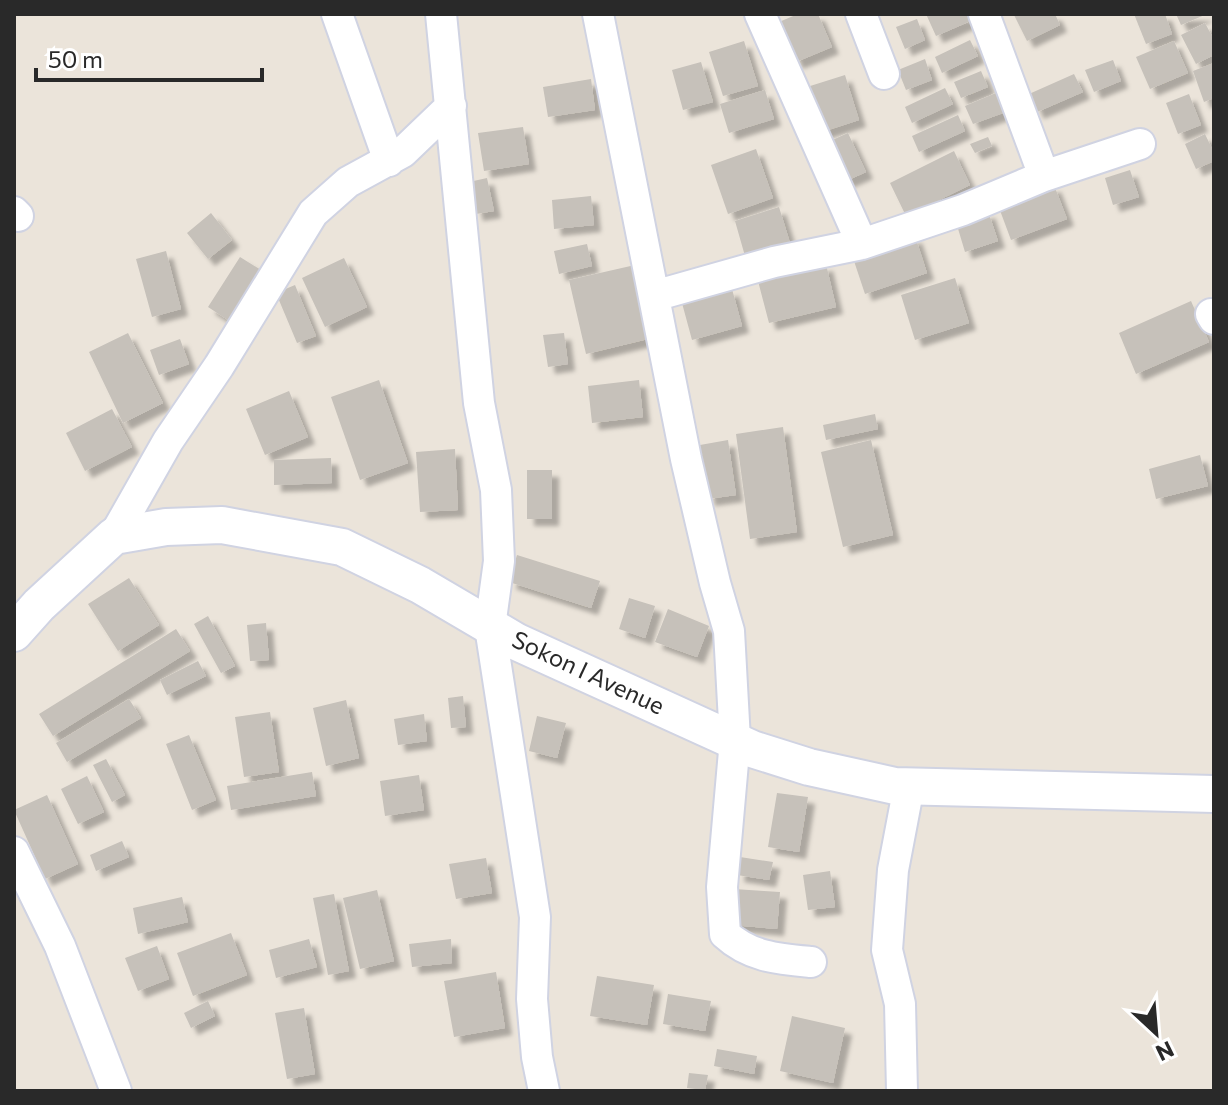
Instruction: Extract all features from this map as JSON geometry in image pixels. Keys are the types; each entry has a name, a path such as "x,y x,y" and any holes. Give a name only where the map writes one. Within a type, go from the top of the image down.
{"street":[{"path":"337,14 389,161"},
{"path":"441,14 479,403 496,490 499,561 490,627 535,917 532,999 537,1057 544,1091"},
{"path":"598,14 700,524 729,631 735,740 722,887 725,934 738,946 754,954 811,962"},
{"path":"760,14 862,244"},
{"path":"861,14 884,74"},
{"path":"984,14 1044,176"},
{"path":"14,633 39,605 114,536 168,441 219,366 313,213 348,182 403,152 451,106"},
{"path":"654,296 774,262 862,244 1140,144"},
{"name":"Sokon I Avenue","path":"114,536 166,527 222,525 342,547 420,585 517,642 752,749 809,767 895,786 1214,794"},
{"path":"902,1091 900,1004 887,950 893,870 909,786"},
{"path":"14,852 60,946 116,1091"}],"building":[{"path":"798,14 818,14 832,47 796,62 779,22"},
{"path":"926,14 972,14 975,19 936,36"},
{"path":"1055,14 1060,25 1027,41 1014,15"},
{"path":"1134,14 1165,14 1172,34 1146,44"},
{"path":"1176,14 1207,14 1181,25"},
{"path":"917,19 925,40 905,49 896,27"},
{"path":"1205,23 1214,40 1214,55 1196,64 1181,35"},
{"path":"970,40 978,56 942,73 935,57"},
{"path":"744,41 758,86 723,96 709,52"},
{"path":"1174,41 1188,73 1150,89 1136,57"},
{"path":"925,59 932,80 906,90 898,70"},
{"path":"1113,60 1121,81 1094,92 1085,70"},
{"path":"701,62 713,102 683,110 672,70"},
{"path":"1214,63 1214,98 1204,102 1193,71"},
{"path":"981,71 988,87 961,98 954,82"},
{"path":"1074,74 1083,92 1037,112 1029,94"},
{"path":"845,75 859,120 822,132 807,87"},
{"path":"591,79 595,110 548,117 543,87"},
{"path":"945,88 953,104 912,123 905,107"},
{"path":"765,90 774,119 729,133 720,104"},
{"path":"996,93 1003,113 973,124 965,106"},
{"path":"1189,94 1201,125 1178,134 1166,103"},
{"path":"958,115 965,131 919,152 912,136"},
{"path":"523,127 529,164 484,171 478,133"},
{"path":"848,133 866,172 846,181 828,142"},
{"path":"1205,134 1214,153 1214,161 1196,169 1185,144"},
{"path":"988,137 992,146 975,153 970,144"},
{"path":"756,149 773,198 728,214 711,165"},
{"path":"954,151 970,185 906,216 890,183"},
{"path":"1130,170 1139,197 1113,205 1105,178"},
{"path":"487,178 494,211 476,214 469,182"},
{"path":"1054,185 1067,219 1011,240 998,205"},
{"path":"591,196 594,225 554,229 552,200"},
{"path":"779,207 790,243 745,256 735,221"},
{"path":"988,211 998,241 965,252 956,222"},
{"path":"211,213 232,240 208,259 187,233"},
{"path":"915,236 927,273 865,294 853,258"},
{"path":"587,244 592,266 559,274 554,251"},
{"path":"166,251 181,309 152,317 136,259"},
{"path":"240,257 261,270 228,320 208,307"},
{"path":"344,258 367,307 325,327 302,278"},
{"path":"826,264 836,307 769,323 758,281"},
{"path":"635,265 652,338 586,354 569,280"},
{"path":"955,278 969,323 915,340 901,295"},
{"path":"295,285 316,336 297,343 276,293"},
{"path":"732,289 742,326 692,340 682,303"},
{"path":"1191,301 1209,342 1136,374 1119,333"},
{"path":"128,333 163,403 123,423 89,352"},
{"path":"564,333 568,364 548,367 543,335"},
{"path":"180,339 189,364 159,375 150,350"},
{"path":"379,380 408,463 360,480 331,397"},
{"path":"639,380 643,417 592,423 588,386"},
{"path":"289,391 308,437 265,455 246,409"},
{"path":"112,409 132,447 85,471 66,433"},
{"path":"875,414 878,429 826,440 823,425"},
{"path":"783,427 797,532 750,539 736,434"},
{"path":"728,440 736,495 708,499 700,445"},
{"path":"871,440 893,535 843,547 821,452"},
{"path":"455,449 458,510 420,512 416,452"},
{"path":"1200,455 1208,486 1156,499 1149,469"},
{"path":"331,458 332,483 274,485 274,460"},
{"path":"527,470 552,470 552,519 527,519"},
{"path":"517,555 600,581 591,608 509,582"},
{"path":"129,578 159,625 118,651 88,604"},
{"path":"629,598 655,606 645,638 619,629"},
{"path":"668,609 709,626 697,657 655,642"},
{"path":"208,616 235,666 221,673 194,624"},
{"path":"266,623 269,660 250,661 247,625"},
{"path":"176,629 190,651 53,736 39,714"},
{"path":"198,661 206,676 167,695 160,680"},
{"path":"463,696 466,727 451,728 448,698"},
{"path":"129,699 141,718 67,762 56,743"},
{"path":"346,700 359,758 326,766 313,708"},
{"path":"270,712 279,772 244,777 235,717"},
{"path":"424,714 427,741 398,745 394,719"},
{"path":"537,716 566,723 557,758 529,751"},
{"path":"189,735 216,800 192,810 166,744"},
{"path":"106,759 125,795 112,802 93,765"},
{"path":"312,772 316,796 231,810 227,786"},
{"path":"419,775 424,810 385,816 380,781"},
{"path":"87,776 104,812 78,824 61,789"},
{"path":"777,793 808,797 799,852 768,847"},
{"path":"47,795 78,864 45,879 14,810"},
{"path":"122,841 129,857 96,871 90,855"},
{"path":"740,857 773,862 769,880 737,875"},
{"path":"486,858 492,893 456,899 449,864"},
{"path":"830,871 835,907 808,910 803,875"},
{"path":"734,889 780,892 777,929 731,925"},
{"path":"377,890 394,961 360,969 343,898"},
{"path":"334,894 349,971 328,975 313,898"},
{"path":"182,897 188,922 138,934 133,908"},
{"path":"231,933 247,975 193,996 177,953"},
{"path":"309,939 317,967 276,978 269,950"},
{"path":"451,939 452,963 412,967 409,944"},
{"path":"157,946 169,979 138,991 125,958"},
{"path":"496,972 505,1028 454,1037 444,981"},
{"path":"597,976 654,985 647,1025 590,1016"},
{"path":"668,994 711,1001 705,1031 663,1024"},
{"path":"208,1001 215,1016 191,1028 184,1013"},
{"path":"304,1008 315,1074 287,1079 275,1013"},
{"path":"792,1016 845,1028 833,1083 780,1071"},
{"path":"717,1049 757,1056 754,1074 714,1066"},
{"path":"689,1073 708,1075 705,1090 687,1088"}]}
